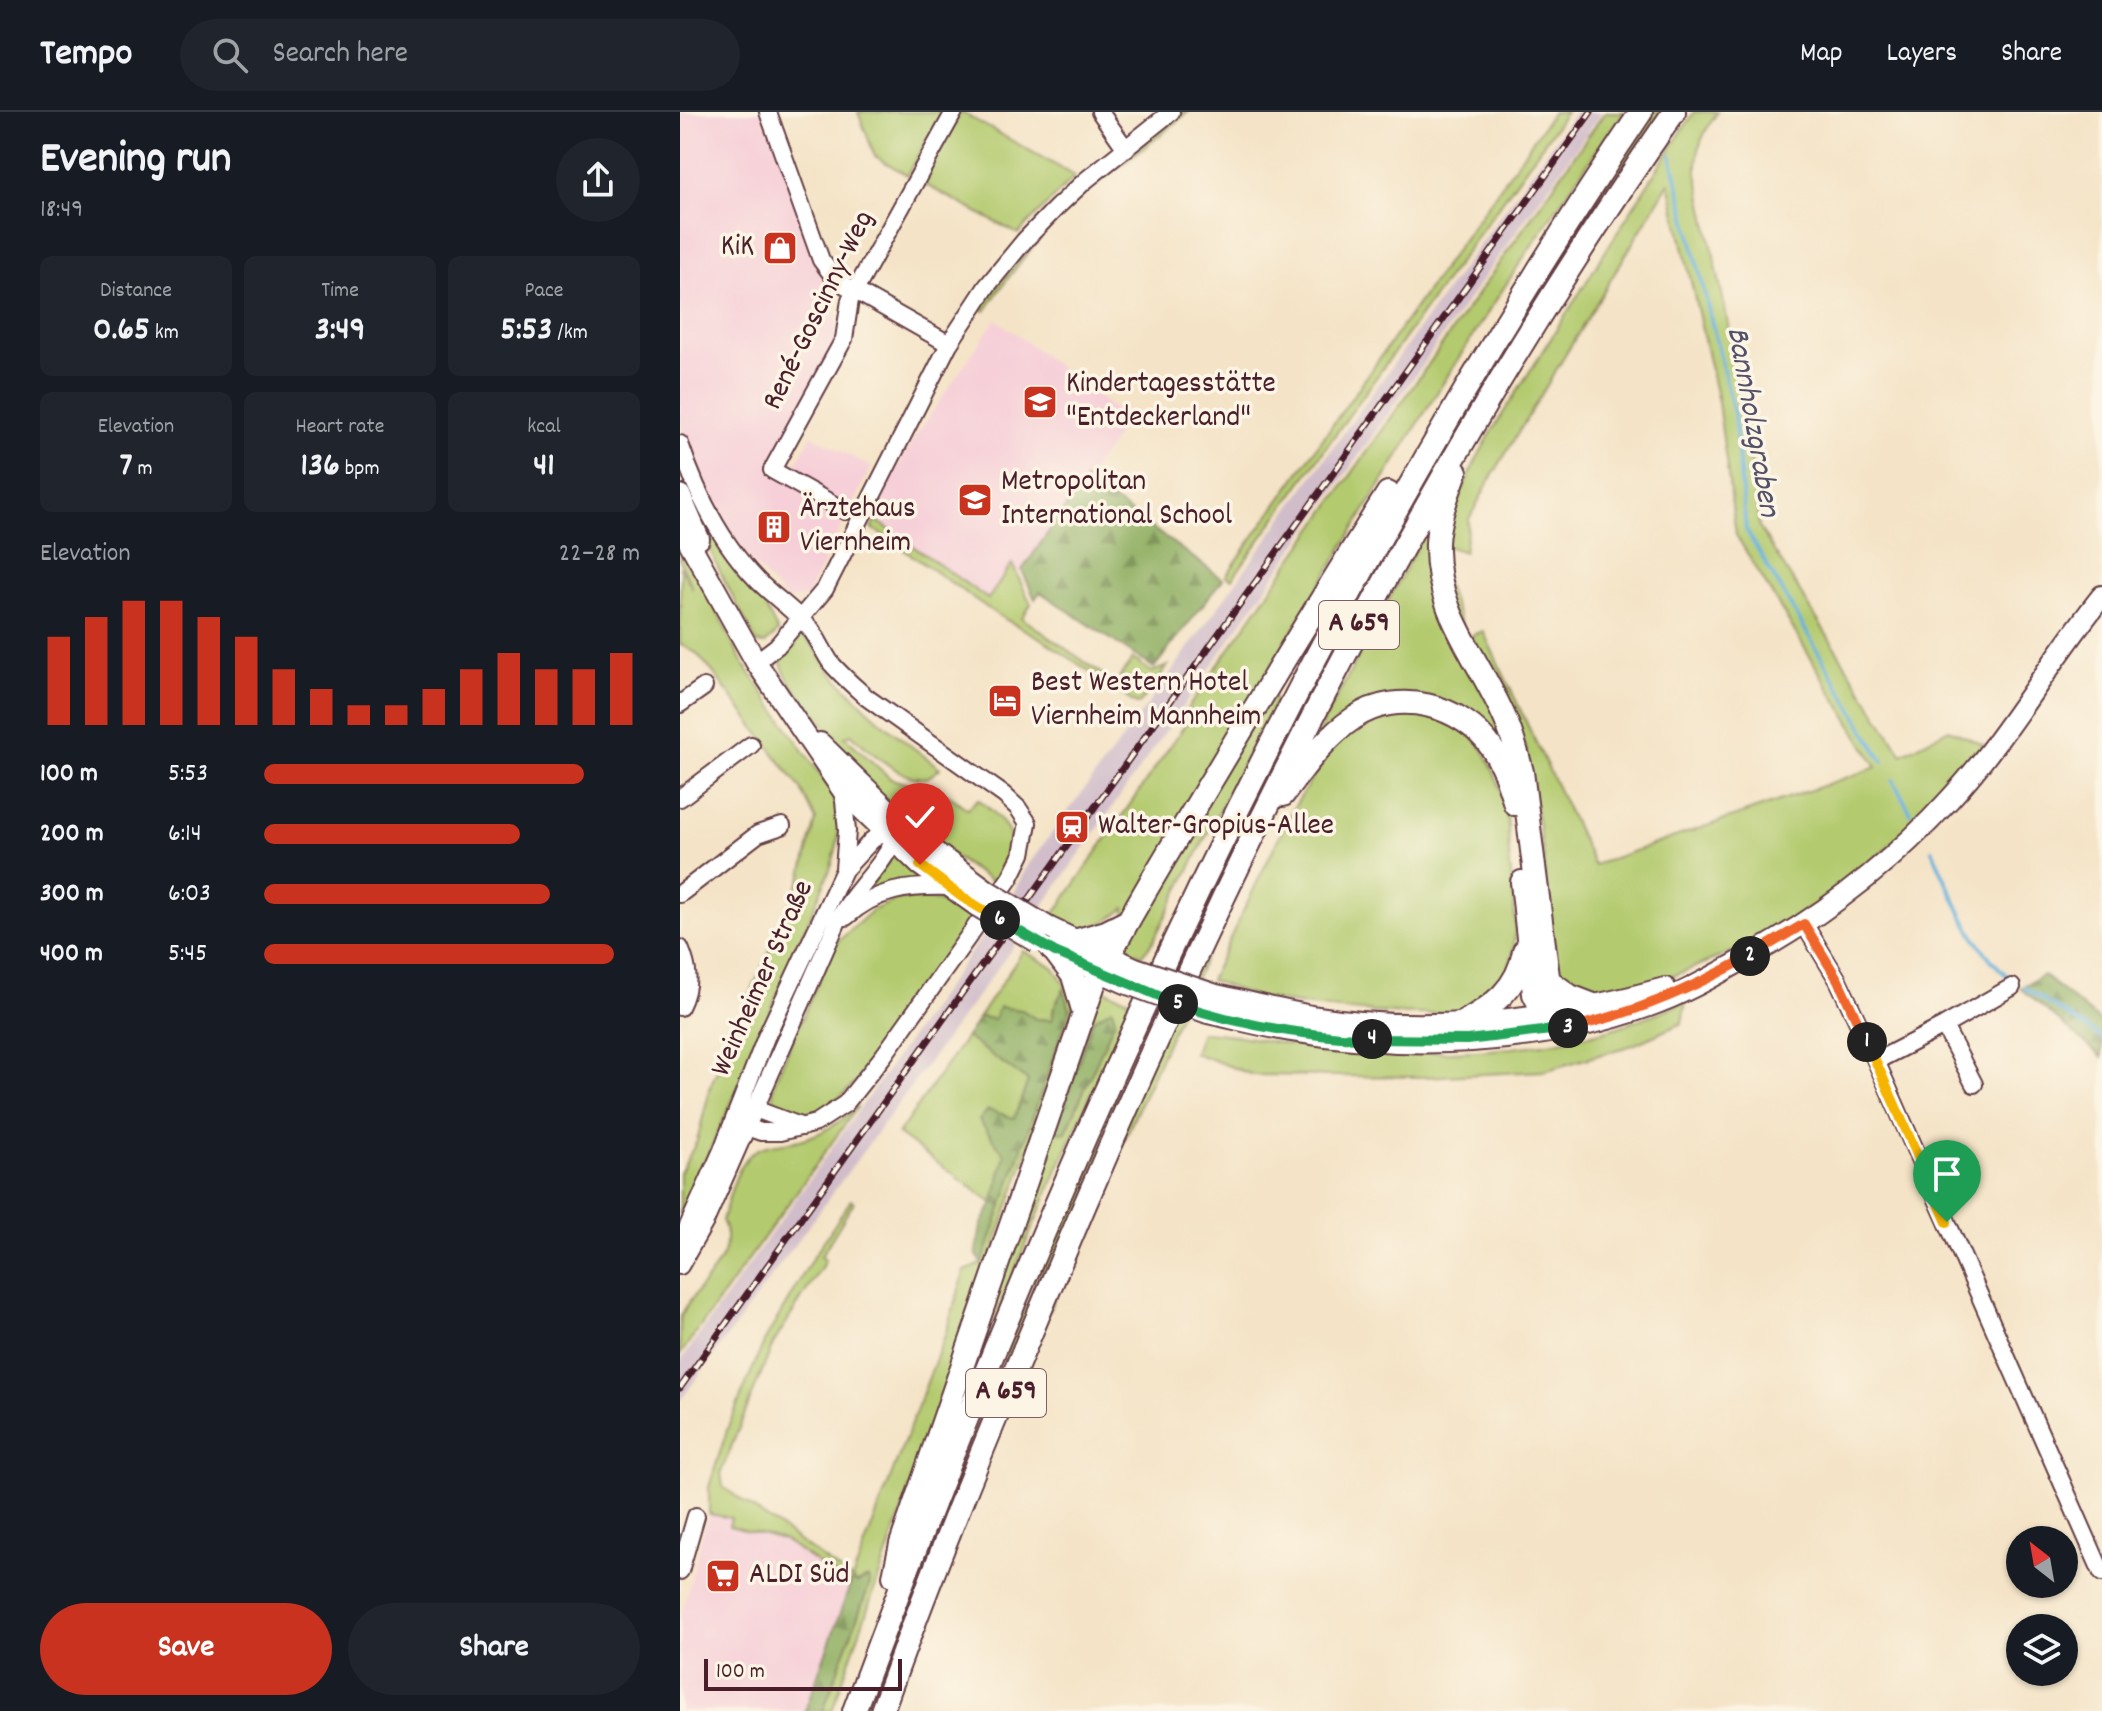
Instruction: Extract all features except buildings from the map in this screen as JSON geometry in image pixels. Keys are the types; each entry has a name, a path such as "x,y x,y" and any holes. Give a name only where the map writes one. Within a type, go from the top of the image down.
{"highway":[{"name":"A 659","path":"854,1711 982,1385 1055,1210 1215,856 1348,593 1452,410 1641,112"},
{"name":"A 659","path":"882,1711 963,1497 1072,1235 1251,837 1373,598 1476,418 1548,301 1674,112"},
{"path":"877,1650 901,1544 1083,1010 1104,964 1126,922 1305,625 1387,495 1420,447 1452,410"},
{"path":"1476,418 1446,502 1437,541 1439,575 1448,612 1502,712 1522,772 1553,1023"},
{"path":"1251,837 1317,752 1358,715 1407,702 1457,715 1491,747 1507,777 1516,810 1526,938 1534,994 1553,1023"},
{"path":"1083,1010 1073,976 1053,941 1106,932 1126,922"},
{"path":"1460,1024 1490,1007 1509,989 1519,972 1526,938"},
{"path":"1548,980 1570,996 1596,1006"},
{"path":"1518,1035 1535,1026 1553,1023"}],"main road":[{"path":"680,495 713,584"},
{"path":"680,526 756,662 843,791 892,832 948,887 982,898 1053,941 1132,976 1291,1031 1356,1039 1414,1041 1518,1035"},
{"path":"1212,1004 1384,1023 1553,1023 1648,1006 1689,989 1804,924 1881,867 1953,796 2102,596"},
{"path":"779,697 892,832 943,859 982,898"},
{"path":"1553,1023 1596,1006 1722,970"}],"street":[{"path":"768,112 821,260 836,280 949,344"},
{"name":"René-Goscinny-Weg","path":"845,511 772,470 844,339 850,300 954,112"},
{"path":"1100,112 1126,149"},
{"path":"756,662 777,646 825,589 949,344 974,304 1024,241 1086,180 1171,112"},
{"path":"680,444 689,470 720,532 754,577 812,631 830,662 866,697 1004,795 1028,823 1022,854 1010,878 856,1094 836,1111 804,1127 770,1133 747,1127 737,1111 755,1109 804,1127"},
{"path":"680,704 704,687"},
{"path":"680,798 751,745"},
{"name":"Weinheimer Straße","path":"843,791 847,831 844,870"},
{"path":"680,894 758,834 782,826"},
{"name":"Weinheimer Straße","path":"680,1244 766,1037 844,870 862,849 892,832"},
{"name":"Weinheimer Straße","path":"680,1266 705,1222 833,930 892,832"},
{"name":"Weinheimer Straße","path":"833,930 857,907 880,894 916,886 948,887"},
{"path":"1804,924 1838,980 1876,1061 2102,1573"},
{"path":"680,948 689,969 686,994 680,1007"},
{"path":"1876,1061 2012,987"},
{"path":"1944,1026 1974,1084"},
{"path":"680,1571 696,1516"}],"shaded area":[{"path":"680,112 768,112 824,277 841,338 778,454 796,463 812,435 871,467 807,596 788,601 742,552 719,515 687,445 680,418"},
{"path":"1575,112 1602,112 1046,902 680,1401 680,1362 1013,893 1028,865 1143,711"},
{"name":"Metropolitan International School","path":"996,319 1128,420 1022,570 988,603 869,521 911,443"},
{"path":"710,1506 784,1540 850,1585 804,1711 680,1711 680,1620"}],"green space":[{"path":"858,112 943,112 907,175 875,156"},
{"path":"961,112 1075,176 1018,234 922,183"},
{"path":"1182,112 1188,112 1090,189 1061,216 1021,262 985,311 981,309 1049,227 1074,203 1100,180"},
{"path":"1553,112 1566,112 1232,579 1226,576"},
{"path":"1605,112 1624,112 1480,325 1257,690 1276,699 1152,943 1142,955 1128,949 1125,908 1106,921 1085,929 1063,923 1053,916 1189,719 1183,715"},
{"path":"1653,112 1661,112 1524,320 1361,604 872,1711 865,1711 963,1460 1066,1211 1175,964 1251,802 1419,488 1509,335"},
{"path":"1694,112 1718,112 1702,141 1697,174 1745,405 1759,527 1902,754 1949,729 1984,745 1905,833 1827,897 1781,926 1737,950 1668,978 1634,987 1584,991 1564,981 1558,970 1526,748 1471,636 1483,631 1594,865 1877,767 1736,535 1718,402 1669,183 1488,483 1469,519 1464,552 1446,546 1462,491 1488,438"},
{"path":"1085,480 1223,579 1154,668 1040,592 1035,599 1022,570"},
{"path":"1437,509 1430,540 1508,749 1393,697 1306,755"},
{"path":"876,520 988,599 1012,564 1031,604 1022,618 1105,676 1102,680 1042,639 999,616 871,527"},
{"path":"711,530 756,589 778,632 765,644 757,643 720,572 703,535"},
{"path":"682,542 741,660 830,789 839,830 829,872 731,1104 680,1215 680,1173 697,1141 711,1084 801,879 816,820 801,789 712,671 696,653 680,644 680,605 683,605 680,604 681,568 693,589 680,560"},
{"path":"797,633 813,645 833,674 858,700 940,768 924,778 905,774 851,734 845,737 891,779 949,795 967,809 978,799 999,818 1006,827 1011,847 996,884 922,834 887,804 857,771 784,671 780,654"},
{"path":"1133,659 1152,672 1168,666 1140,703 1136,704 1112,688"},
{"path":"1390,712 1433,716 1452,722 1477,741 1492,767 1508,822 1514,911 1513,955 1499,985 1479,1004 1457,1012 1404,1014 1286,1002 1253,995 1210,980 1289,816 1324,758 1343,736 1367,719"},
{"path":"894,854 927,881 859,900"},
{"path":"919,898 940,901 973,919 858,1080 832,1103 811,1116 790,1117 780,1111 774,1100 775,1080 835,944 873,910 896,900"},
{"path":"1023,951 1053,967 1074,997 1072,1025 832,1711 823,1711 870,1583 868,1579 857,1583 852,1580 850,1585 783,1540 729,1526 731,1518 709,1514 709,1487 728,1427 764,1342 812,1259 851,1200 854,1202 821,1256 825,1260 822,1266 773,1344 721,1472 723,1487 852,1579 945,1335 965,1271 982,1264 1070,1009 1064,989 1054,1007 1052,1020 1035,1019 1021,1010 994,1020 979,1017"},
{"path":"2043,975 2102,1023 2102,1057 2020,988"},
{"path":"1064,989 1070,1009 982,1264 976,1254 981,1226 993,1203 1005,1155 979,1120 988,1110 1014,1118 1028,1081 966,1037 979,1017 994,1019 999,1007 1022,1010 1036,1019 1052,1020 1054,1007"},
{"path":"1101,989 1130,1000 1130,1004 1030,1233 935,1466"},
{"path":"1686,1002 1682,1023 1633,1045 1544,1071 1423,1077 1253,1075 1194,1053 1201,1032 1346,1050 1495,1050 1605,1031"},
{"path":"1112,1008 1115,1020 1066,1132 1061,1133 1056,1129 1093,1020"},
{"path":"966,1037 1028,1081 1014,1119 993,1203 898,1134"},
{"path":"858,1106 680,1355 681,1316 713,1271 725,1247 726,1234 722,1220 743,1163 759,1149 824,1131"},
{"path":"868,1578 870,1583 823,1711 805,1711 852,1580 857,1583"}],"waterway":[{"name":"Bannholzgraben","path":"1671,155 1734,414 1746,530 1883,761"},
{"name":"Bannholzgraben","path":"1893,780 1911,813"},
{"name":"Bannholzgraben","path":"1932,850 1974,936 1997,967 2012,980"},
{"name":"Bannholzgraben","path":"2024,987 2102,1038"}],"railway":[{"path":"680,1388 1591,112"}],"place":[{"name":"KiK","path":"780,248"},
{"name":"Kindertagesstätte \"Entdeckerland\"","path":"1040,402"},
{"name":"Metropolitan International School","path":"975,500"},
{"name":"Ärztehaus Viernheim","path":"774,527"},
{"name":"Best Western Hotel Viernheim Mannheim","path":"1005,701"},
{"name":"Walter-Gropius-Allee","path":"1072,827"},
{"name":"ALDI Süd","path":"723,1576"}],"route":[{"path":"920,865 962,897 1055,952 1161,998 1208,1013 1291,1031 1356,1039 1467,1040 1562,1030 1591,1023 1680,993 1804,924 1838,980 1947,1222"}]}
